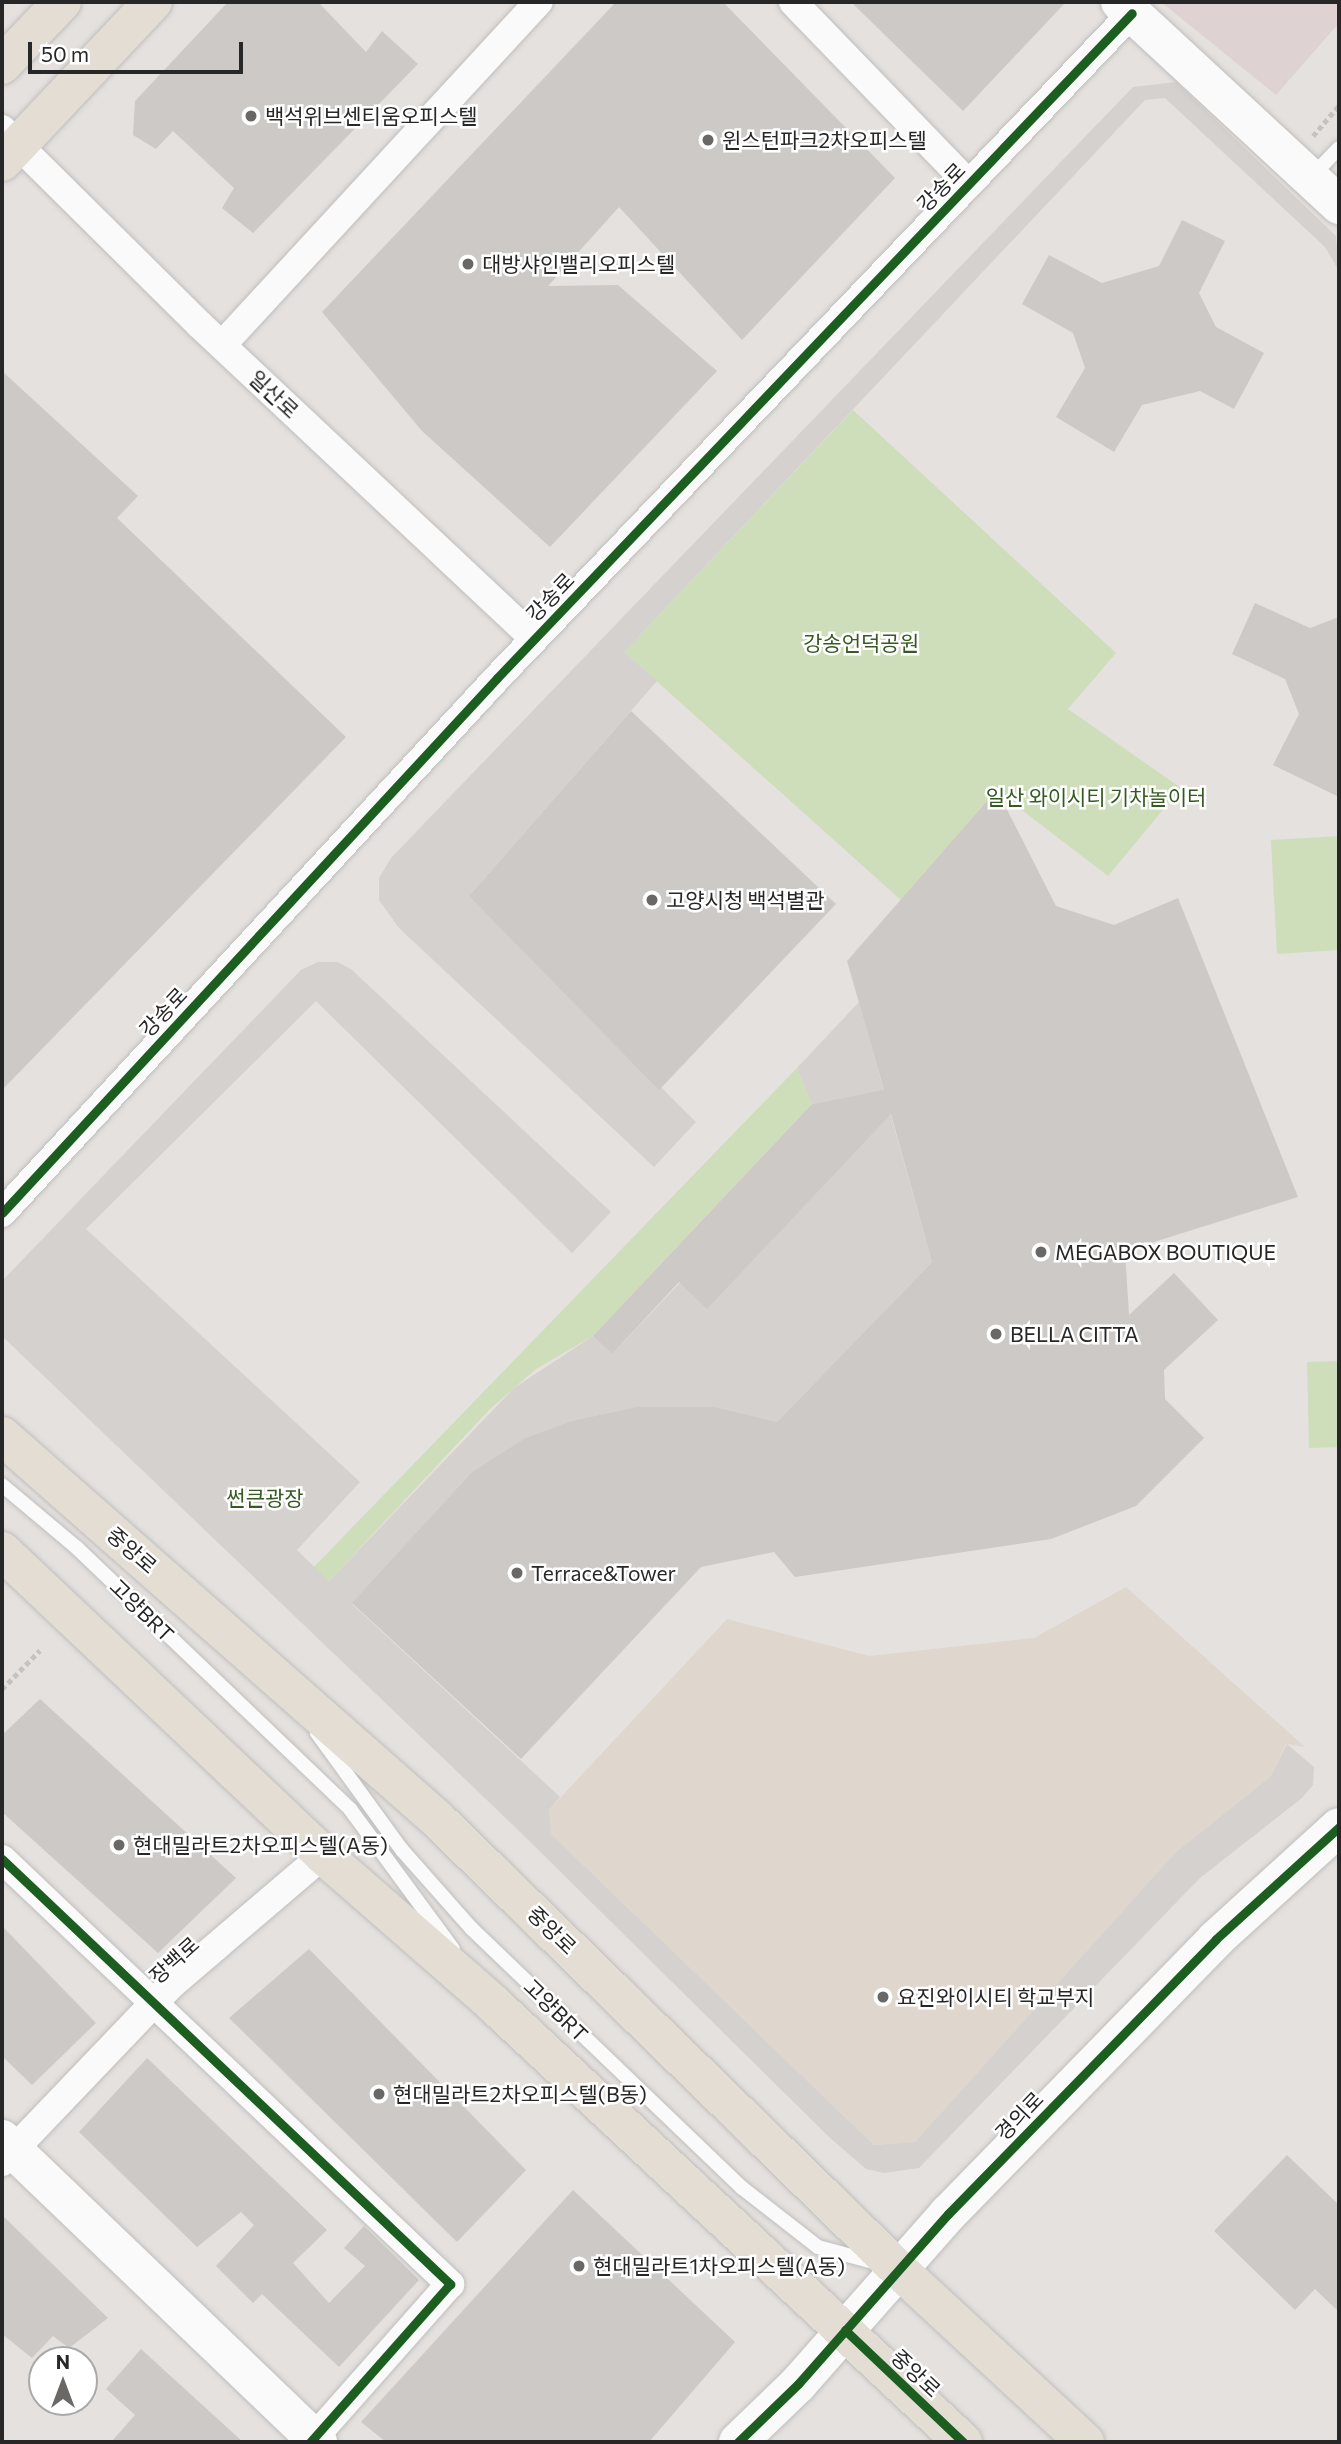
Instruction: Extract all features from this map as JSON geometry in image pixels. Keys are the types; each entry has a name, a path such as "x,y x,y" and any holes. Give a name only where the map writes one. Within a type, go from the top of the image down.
{"main road":[{"path":"2,65 62,2"},
{"name":"일산로","path":"7,146 153,2"},
{"name":"중앙로","path":"2,1436 437,1819 898,2269 1086,2442"},
{"name":"중앙로","path":"2,1551 323,1854 489,2000 963,2442"}],"street":[{"path":"222,345 539,2"},
{"path":"793,2 969,184"},
{"name":"강송로","path":"2,1213 534,639 969,184 1131,6 1339,205"},
{"name":"일산로","path":"7,146 534,639"},
{"name":"경의로","path":"738,2442 845,2330 898,2269 1216,1939 1339,1827"},
{"name":"장백로","path":"154,2003 450,2284 314,2441 6,2151 154,2003 323,1854"},
{"path":"2,1859 154,2003"}],"lane":[{"path":"1311,178 1339,148"},
{"name":"고양BRT","path":"2,1485 77,1548 350,1810 489,2000"},
{"name":"고양BRT","path":"275,1675 402,1850 472,1929 741,2187 818,2247 898,2269"}],"path":[{"path":"1310,139 1339,105"},
{"path":"2,1689 40,1650"}],"shaded area":[{"path":"1161,2 1339,2 1339,23 1276,95"},
{"path":"1176,82 1336,236 1339,271 1325,247 1165,98 1145,100 624,652 657,681 469,896 696,1122 654,1167 399,928 379,900 379,878 391,858 1133,87"},
{"path":"318,962 337,962 351,969 611,1212 572,1253 316,1001 86,1229 360,1482 297,1550 329,1581 514,1388 593,1336 612,1354 859,1095 812,1104 797,1068 859,1002 932,1262 777,1422 715,1407 636,1407 571,1421 525,1438 472,1472 352,1604 560,1797 549,1810 551,1834 874,2145 915,2142 1175,1853 1270,1777 1287,1744 1314,1767 1313,1785 1302,1798 1200,1878 919,2168 884,2173 866,2169 829,2137 514,1826 2,1336 2,1281 301,970"},
{"name":"요진와이시티 학교부지","path":"1126,1587 1305,1747 1286,1744 1270,1777 1175,1853 915,2142 874,2145 551,1834 549,1810 727,1619 869,1656 1034,1638"}],"green space":[{"name":"강송언덕공원","path":"853,410 1116,653 1068,709 1181,788 1108,876 997,791 902,901 624,652"},
{"path":"1339,836 1339,950 1277,954 1271,840"},
{"path":"797,1068 812,1104 593,1336 536,1369 490,1409 329,1581 313,1568"},
{"path":"1339,1361 1339,1447 1309,1448 1307,1362"}],"building":[{"name":"백석위브센티움오피스텔","path":"228,2 318,2 366,52 382,31 418,64 253,233 222,208 234,188 173,131 156,149 133,135 135,101"},
{"path":"616,2 723,2 895,178 742,340 619,207 548,286 618,285 717,371 550,547 422,431 322,312"},
{"path":"851,2 1066,2 963,111"},
{"path":"1182,220 1225,241 1199,293 1216,327 1264,353 1234,409 1200,391 1142,405 1114,452 1056,417 1085,368 1073,333 1022,304 1049,255 1102,283 1159,266"},
{"path":"2,371 138,496 117,518 346,737 2,1090"},
{"path":"1255,603 1310,628 1339,617 1339,797 1273,765 1299,714 1285,679 1232,654"},
{"name":"고양시청 백석별관","path":"631,711 836,904 659,1090 469,896"},
{"name":"BELLA CITTA","path":"997,790 1056,906 1114,925 1178,898 1298,1197 1125,1251 1129,1315 1174,1273 1218,1320 1164,1370 1165,1399 1204,1438 1136,1506 1051,1539 795,1577 774,1552 701,1567 521,1759 352,1603 472,1472 525,1438 571,1421 636,1407 715,1407 777,1422 932,1262 891,1114 707,1309 679,1282 612,1354 593,1336 812,1104 884,1090 847,961"},
{"name":"현대밀라트2차오피스텔(A동)","path":"40,1699 236,1878 158,1953 2,1812 2,1735"},
{"path":"2,1926 96,2023 32,2085 2,2056"},
{"name":"현대밀라트2차오피스텔(B동)","path":"309,1949 526,2170 457,2242 229,2018"},
{"path":"147,2058 327,2230 293,2263 329,2303 365,2266 344,2248 364,2226 419,2280 339,2367 262,2294 253,2303 216,2266 254,2225 241,2212 197,2247 79,2132"},
{"path":"1287,2155 1339,2205 1339,2312 1315,2289 1295,2310 1214,2231"},
{"name":"현대밀라트1차오피스텔(A동)","path":"573,2190 735,2342 649,2442 386,2442 361,2422"},
{"path":"2,2215 108,2318 72,2346 66,2346 53,2336 43,2346 28,2346 28,2355 2,2334"},
{"path":"141,2349 243,2442 111,2442 135,2415 106,2389"}],"cycle path":[{"path":"2,1213 497,678 1132,13"},
{"path":"738,2442 798,2384 948,2214 1216,1939 1339,1827"},
{"path":"2,1859 450,2284 310,2442"},
{"path":"845,2330 963,2442"}],"place":[{"name":"백석위브센티움오피스텔","path":"251,116"},
{"name":"윈스턴파크2차오피스텔","path":"708,140"},
{"name":"대방샤인밸리오피스텔","path":"468,264"},
{"name":"고양시청 백석별관","path":"652,900"},
{"name":"MEGABOX BOUTIQUE","path":"1041,1252"},
{"name":"BELLA CITTA","path":"996,1334"},
{"name":"Terrace&Tower","path":"517,1573"},
{"name":"현대밀라트2차오피스텔(A동)","path":"119,1845"},
{"name":"요진와이시티 학교부지","path":"883,1997"},
{"name":"현대밀라트2차오피스텔(B동)","path":"379,2094"},
{"name":"현대밀라트1차오피스텔(A동)","path":"579,2266"}],"park label":[{"name":"일산 와이시티 기차놀이터","path":"1096,797"},
{"name":"썬큰광장","path":"265,1498"}]}
